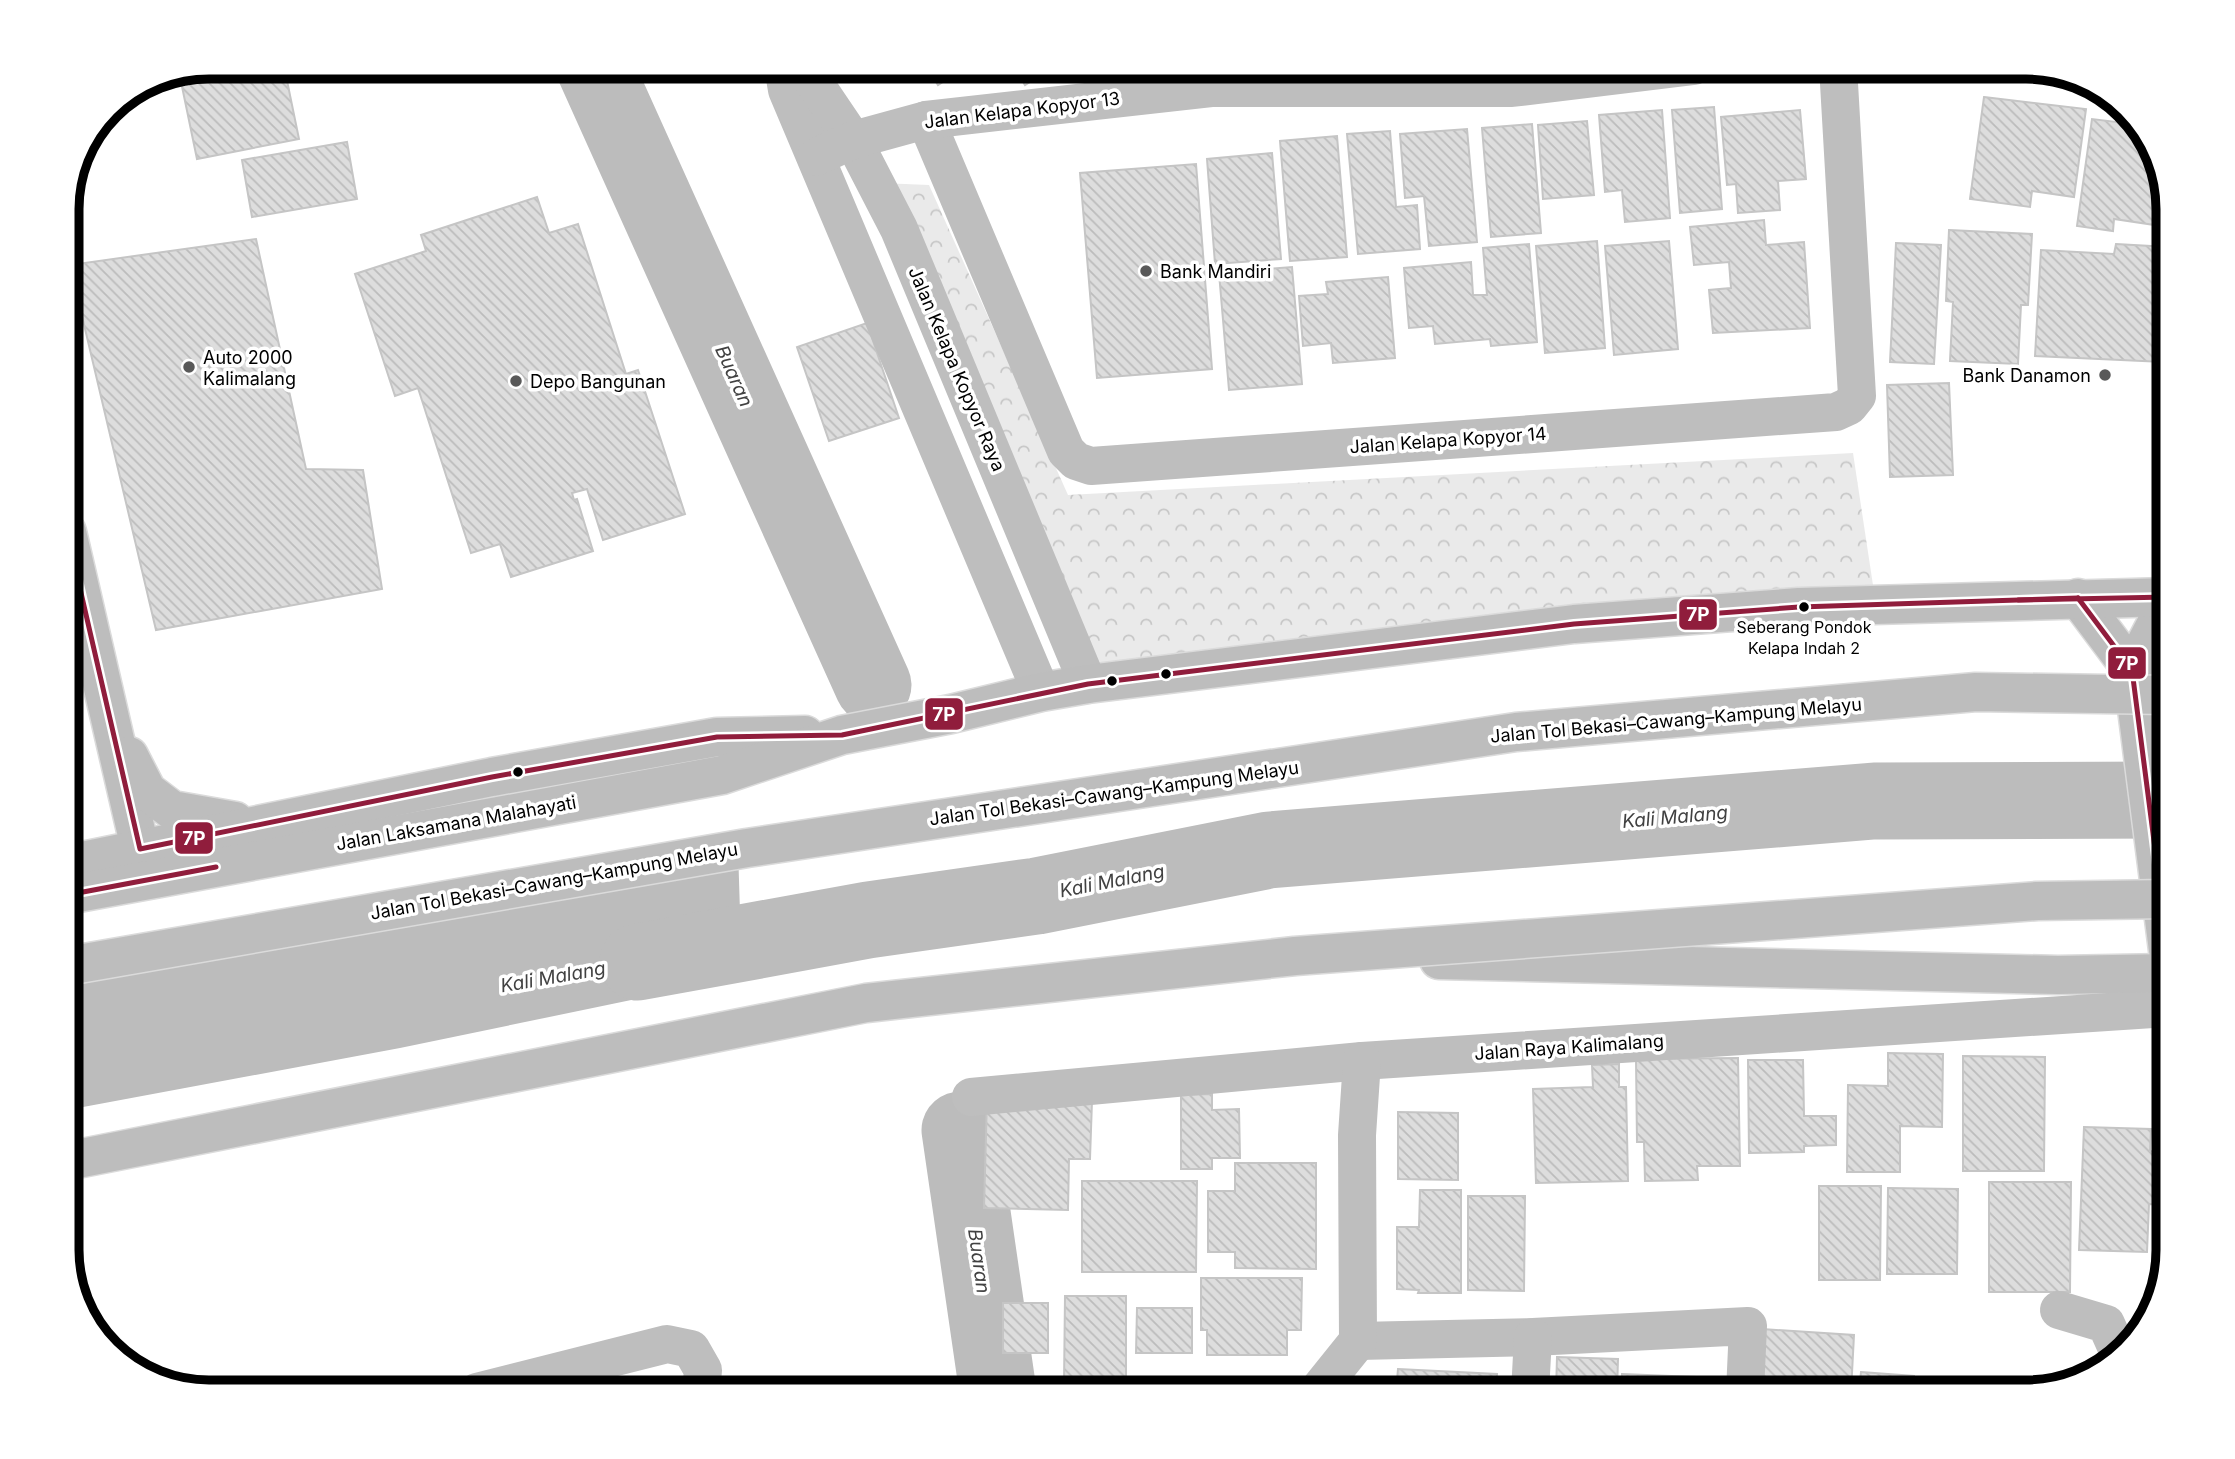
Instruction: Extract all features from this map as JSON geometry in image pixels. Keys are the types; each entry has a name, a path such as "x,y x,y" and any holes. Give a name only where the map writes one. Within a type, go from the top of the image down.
{"main road":[{"path":"79,585 144,865"},
{"name":"Jalan Laksamana Malahayati","path":"144,865 722,775 842,735 1088,684 1574,624 1799,607 2078,598 2156,599"},
{"path":"2078,598 2145,684"},
{"path":"2156,643 2145,684 2156,800"},
{"name":"Jalan Tol Bekasi–Cawang–Kampung Melayu","path":"79,964 747,848 1517,732 1976,692 2145,684"},
{"path":"109,716 147,791 172,810 258,825"},
{"name":"Jalan Laksamana Malahayati","path":"79,883 144,865 258,825 492,777 717,737 842,735"},
{"path":"79,1159 866,1003 1295,956 2037,901 2156,924"},
{"path":"1295,956 2044,975 2156,973"}],"street":[{"path":"785,79 787,90 1041,692"},
{"name":"Jalan Kelapa Kopyor Raya","path":"812,79 853,140 899,229 1088,684"},
{"name":"Jalan Kelapa Kopyor 13","path":"816,157 853,140 926,120 1192,79"},
{"name":"Jalan Kelapa Kopyor 14","path":"926,120 1066,451 1076,461 1091,466 1836,412 1849,406 1857,396 1839,79"},
{"name":"Jalan Raya Kalimalang","path":"971,1097 1362,1061 2156,1009"},
{"path":"1327,1380 1359,1341 1357,1135 1362,1061"},
{"path":"2059,1310 2106,1324 2115,1344"},
{"path":"1359,1341 1533,1337 1748,1326 1746,1380"},
{"path":"1531,1380 1533,1337"},
{"path":"524,1380 667,1343 691,1349 704,1370 703,1380"}],"green space":[{"path":"880,183 929,185 1068,495 1853,453 1876,605 1088,684"}],"water":[{"path":"738,849 742,977 400,1048 79,1108 79,964"}],"building":[{"path":"209,79 287,79 299,139 197,159 181,82"},
{"path":"934,79 947,79 938,85"},
{"path":"1021,79 1035,79 1025,85"},
{"path":"1984,97 2086,109 2074,197 2032,191 2030,207 1970,199"},
{"path":"1714,107 1722,209 1680,213 1672,110"},
{"path":"1662,110 1670,218 1625,222 1622,190 1605,192 1599,115"},
{"path":"1800,110 1806,179 1778,181 1780,210 1738,213 1736,184 1727,185 1721,117"},
{"path":"2117,116 2139,144 2146,159 2155,192 2156,225 2114,219 2113,231 2077,226 2092,119 2116,122"},
{"path":"1587,121 1594,195 1543,199 1538,125"},
{"path":"1532,124 1541,233 1491,237 1482,128"},
{"path":"1467,129 1477,242 1429,246 1424,196 1405,198 1400,134"},
{"path":"1390,131 1396,207 1417,205 1420,249 1358,254 1347,134"},
{"path":"1337,136 1347,257 1290,261 1280,141"},
{"path":"347,142 357,199 252,217 242,160"},
{"path":"1272,153 1281,259 1215,264 1207,159"},
{"name":"Bank Mandiri","path":"1196,164 1212,369 1097,378 1080,173"},
{"name":"Depo Bangunan","path":"537,197 549,233 578,224 626,374 638,370 685,514 603,540 587,489 572,493 574,500 577,499 593,551 511,577 500,544 471,553 418,388 395,396 355,274 426,251 421,235"},
{"path":"1764,220 1766,245 1804,242 1810,328 1713,333 1709,290 1731,288 1729,262 1694,265 1690,227"},
{"path":"1949,230 2032,234 2028,305 2021,305 2018,364 1950,361 1953,302 1946,301"},
{"name":"Auto 2000 Kalimalang","path":"256,239 306,469 363,470 382,589 156,630 79,303 79,264"},
{"path":"1597,241 1605,348 1545,353 1536,246"},
{"path":"1669,241 1678,349 1614,355 1605,246"},
{"path":"1896,243 1941,245 1934,364 1890,362"},
{"path":"1529,244 1537,342 1491,346 1490,339 1435,344 1433,326 1409,328 1404,268 1471,262 1473,295 1487,295 1483,248"},
{"path":"2116,244 2156,246 2156,362 2035,356 2041,250 2114,254"},
{"path":"1292,267 1302,384 1229,390 1219,273"},
{"path":"1388,277 1395,358 1333,363 1331,343 1303,346 1299,296 1328,294 1326,282"},
{"path":"867,323 899,418 829,441 797,347"},
{"path":"1949,383 1953,475 1890,477 1887,385"},
{"path":"1888,1053 1943,1054 1942,1127 1900,1126 1900,1172 1847,1172 1848,1085 1888,1086"},
{"path":"1963,1056 2045,1057 2044,1171 1963,1171"},
{"path":"1738,1058 1740,1166 1697,1166 1698,1180 1645,1181 1644,1142 1637,1142 1636,1059"},
{"path":"1748,1060 1803,1060 1804,1116 1836,1116 1836,1145 1804,1146 1804,1152 1749,1153"},
{"path":"1619,1064 1619,1087 1626,1087 1628,1181 1536,1183 1533,1089 1593,1087 1592,1065"},
{"path":"1212,1094 1212,1110 1239,1109 1240,1158 1212,1158 1212,1169 1181,1169 1181,1095"},
{"path":"987,1099 1092,1101 1090,1159 1069,1159 1068,1210 984,1208"},
{"path":"1398,1112 1458,1113 1458,1180 1398,1179"},
{"path":"2084,1127 2151,1129 2150,1151 2156,1151 2156,1204 2149,1204 2147,1252 2079,1250"},
{"path":"1235,1163 1316,1163 1316,1269 1235,1268 1235,1252 1208,1252 1208,1191 1235,1191"},
{"path":"1082,1181 1197,1181 1196,1272 1082,1272"},
{"path":"1989,1182 2071,1182 2070,1292 1989,1292"},
{"path":"1819,1186 1881,1186 1880,1280 1819,1280"},
{"path":"1888,1188 1958,1189 1957,1274 1887,1274"},
{"path":"1420,1190 1461,1190 1461,1293 1418,1293 1419,1290 1397,1289 1397,1227 1419,1227"},
{"path":"1468,1196 1525,1196 1524,1291 1468,1290"},
{"path":"1201,1278 1302,1278 1301,1330 1287,1330 1287,1355 1207,1355 1207,1330 1201,1330"},
{"path":"1065,1296 1126,1296 1126,1380 1064,1380"},
{"path":"1003,1303 1048,1303 1048,1353 1003,1353"},
{"path":"1137,1308 1192,1308 1192,1353 1136,1353"},
{"path":"1762,1329 1854,1335 1852,1380 1760,1380"},
{"path":"1557,1357 1618,1359 1617,1380 1556,1380"},
{"path":"1398,1369 1497,1374 1497,1380 1397,1380"},
{"path":"1861,1372 1914,1376 1914,1380 1860,1380"},
{"path":"1622,1374 1721,1378 1721,1380 1622,1380"}],"waterway":[{"name":"Buaran","path":"600,79 873,685"},
{"name":"Kali Malang","path":"638,962 868,920 1037,896 1269,850 1874,801 2156,800"},
{"name":"Buaran","path":"960,1130 996,1380"}],"transit line":[{"name":"7P","path":"79,584 140,849 492,777 717,737 842,735 1088,684 1574,624 1799,607 2078,598"},
{"name":"7P","path":"2018,600 2156,597"},
{"name":"7P","path":"2078,598 2132,670 2156,857"},
{"name":"7P","path":"79,893 216,867"}],"place":[{"name":"Bank Mandiri","path":"1146,271"},
{"name":"Auto 2000 Kalimalang","path":"189,367"},
{"name":"Bank Danamon","path":"2105,375"},
{"name":"Depo Bangunan","path":"516,381"},
{"name":"Seberang Pondok Kelapa Indah 2","path":"1804,607"}]}
